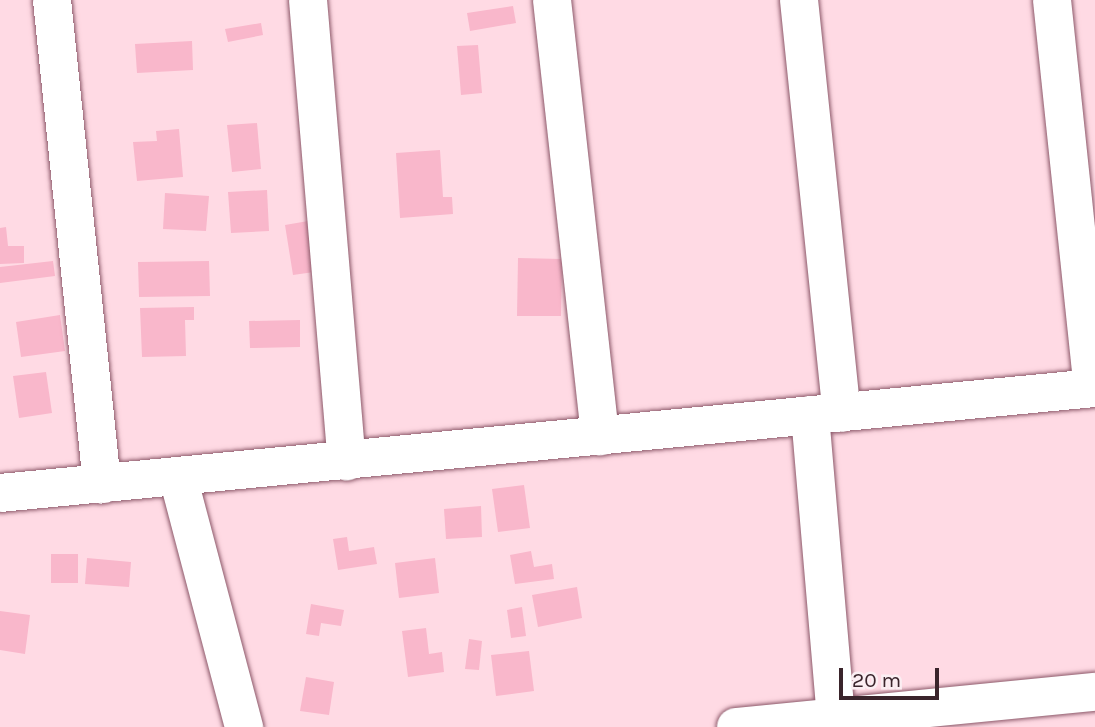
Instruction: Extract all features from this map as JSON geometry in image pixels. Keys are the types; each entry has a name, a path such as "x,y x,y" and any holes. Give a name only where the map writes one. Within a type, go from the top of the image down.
{"street":[{"path":"52,0 102,484"},
{"path":"309,0 346,461"},
{"path":"552,0 600,436"},
{"path":"799,0 826,414 837,722"},
{"path":"0,493 1094,388 1052,0"},
{"path":"178,477 244,727"},
{"path":"736,727 837,722 1095,692"}],"building":[{"path":"513,6 516,23 470,31 467,13"},
{"path":"261,23 263,35 228,42 225,29"},
{"path":"192,41 193,70 137,73 135,44"},
{"path":"478,45 482,93 461,95 457,46"},
{"path":"257,123 261,169 232,172 227,125"},
{"path":"179,129 183,177 137,181 133,142 157,141 156,131"},
{"path":"440,150 443,197 452,197 453,214 400,218 396,153"},
{"path":"267,190 269,231 231,233 228,192"},
{"path":"165,193 209,196 206,231 163,229"},
{"path":"314,220 321,271 293,275 285,225"},
{"path":"6,227 8,246 24,246 24,263 0,264 0,228"},
{"path":"518,258 562,259 561,316 517,316"},
{"path":"53,261 55,276 0,283 0,267"},
{"path":"209,261 210,296 139,297 138,262"},
{"path":"194,307 194,320 185,320 186,356 142,357 140,308"},
{"path":"60,315 65,351 21,357 16,322"},
{"path":"300,320 300,347 250,348 249,321"},
{"path":"46,372 52,413 19,418 13,376"},
{"path":"524,485 530,528 498,532 492,489"},
{"path":"481,506 482,537 446,539 444,509"},
{"path":"347,537 349,551 374,547 377,564 338,570 333,539"},
{"path":"531,551 534,567 552,564 554,579 515,584 510,555"},
{"path":"51,554 78,554 78,583 51,583"},
{"path":"87,558 131,562 129,587 85,584"},
{"path":"435,558 439,593 399,598 395,563"},
{"path":"577,587 582,618 538,627 532,595"},
{"path":"311,604 344,610 341,626 321,623 319,636 306,634"},
{"path":"522,607 526,636 511,638 507,610"},
{"path":"0,611 30,615 25,654 0,650"},
{"path":"426,628 429,654 442,652 444,672 408,677 402,631"},
{"path":"469,639 482,641 479,670 465,669"},
{"path":"529,651 534,691 496,696 491,655"},
{"path":"306,677 334,682 329,715 300,711"}]}
